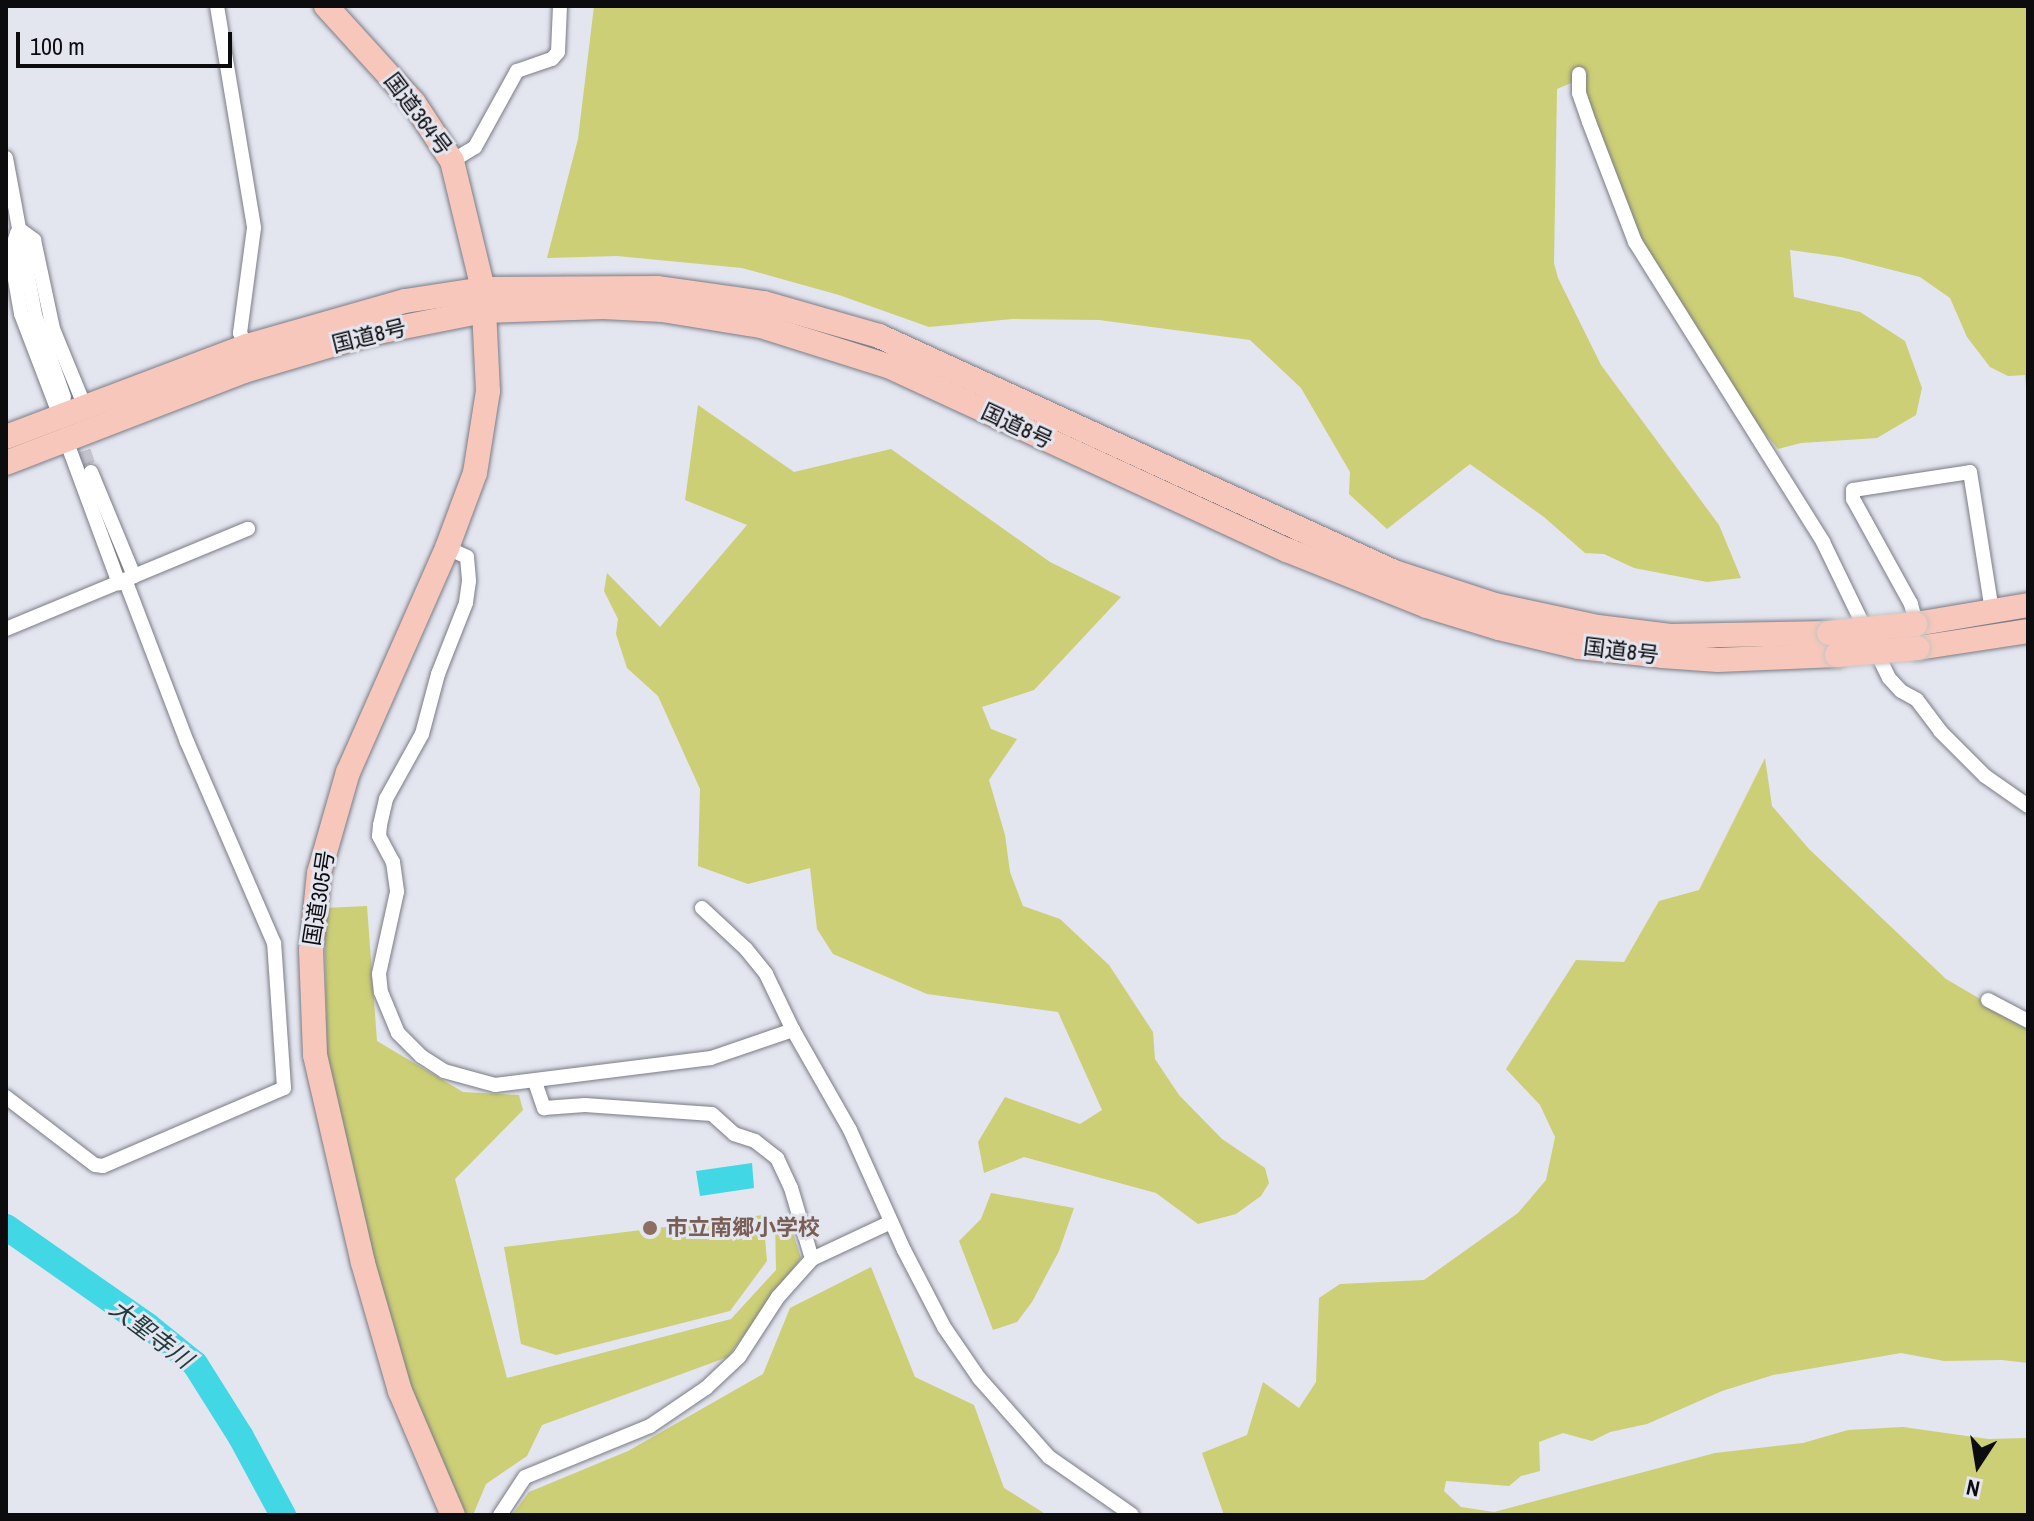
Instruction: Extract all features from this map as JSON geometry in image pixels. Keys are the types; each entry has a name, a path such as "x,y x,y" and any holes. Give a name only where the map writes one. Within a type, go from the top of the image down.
{"highway":[{"name":"国道364号","path":"326,6 414,103 452,161 483,300"},
{"name":"国道8号","path":"6,463 244,371 483,300"},
{"name":"国道8号","path":"6,437 70,407 247,346 405,301 483,300 662,310 761,326 888,366 1287,550 1427,606 1578,647 1718,660 1917,636 2028,631"},
{"name":"国道305号","path":"453,1515 400,1391 363,1263 315,1055 310,981 319,873 348,772 469,496 487,416 483,300"},
{"name":"国道8号","path":"1917,636 1992,611 2028,605"}],"street":[{"path":"217,6 254,228 240,333 247,346"},
{"path":"452,161 475,147 517,71 552,59 558,52 560,6"},
{"path":"1579,74 1579,93 1635,242 1823,542 1889,678 1901,691 1917,700 1973,766 2028,806"},
{"path":"6,158 19,229 13,246 13,268 21,314 70,407"},
{"path":"19,229 34,240 70,407"},
{"path":"6,1097 95,1165 103,1166 284,1088 274,943 187,742 126,580 66,440"},
{"path":"91,472 126,580"},
{"path":"1917,636 1911,604 1853,499 1853,490 1970,472 1992,611"},
{"path":"6,629 248,529"},
{"path":"447,548 467,557 469,581 466,603 438,674 422,734 382,811 379,836 393,862 397,892 394,914 382,951 381,992 398,1033 444,1071 495,1085 711,1058 793,1030"},
{"path":"702,908 746,949 766,974 793,1030 850,1130 891,1222 944,1327 979,1378 1049,1457 1132,1515"},
{"path":"1988,1000 2028,1021"},
{"path":"535,1082 544,1108 585,1105 712,1114 734,1134 755,1141 777,1158 791,1188 812,1259"},
{"path":"500,1515 525,1477 650,1426 718,1379 739,1357 778,1297 812,1259 891,1222"}],"green space":[{"path":"594,6 2028,6 2028,411 2025,375 2008,376 1990,367 1967,337 1950,298 1920,277 1841,257 1790,250 1794,297 1860,312 1905,341 1922,388 1916,415 1877,438 1801,443 1778,449 1727,388 1633,226 1582,90 1571,83 1557,89 1554,263 1558,278 1601,365 1719,525 1741,578 1707,582 1634,568 1604,554 1585,553 1544,517 1470,464 1387,529 1349,494 1350,472 1301,388 1250,340 1099,320 1012,319 929,327 839,295 742,268 617,256 547,258 578,139"},
{"path":"698,405 794,472 891,449 1050,562 1121,597 1034,690 982,707 991,729 1017,739 989,780 1005,835 1010,872 1023,906 1060,919 1109,965 1153,1032 1155,1059 1179,1095 1222,1139 1265,1168 1269,1183 1261,1196 1236,1214 1198,1224 1156,1193 1024,1157 984,1173 978,1142 1005,1097 1080,1124 1102,1110 1058,1012 927,994 833,954 817,929 810,868 748,884 698,866 700,789 658,696 627,668 616,634 618,619 604,591 607,573 660,627 747,525 685,500"},
{"path":"1765,758 1772,806 1809,849 1946,979 2028,1027 2028,1363 1944,1361 1901,1353 1773,1375 1722,1391 1647,1424 1610,1432 1592,1441 1563,1433 1539,1442 1540,1471 1521,1476 1509,1486 1446,1481 1444,1491 1461,1507 1494,1512 1715,1453 1803,1443 1848,1430 1903,1427 1988,1439 2028,1438 2028,1515 1224,1515 1202,1453 1247,1435 1263,1382 1299,1408 1316,1382 1319,1298 1340,1284 1424,1280 1518,1213 1546,1180 1555,1137 1540,1105 1506,1069 1576,960 1624,962 1659,901 1699,890"},
{"path":"367,906 377,1041 463,1092 519,1095 523,1110 455,1179 507,1378 731,1319 776,1270 775,1220 787,1215 801,1258 728,1357 542,1425 527,1456 486,1484 473,1515 461,1515 392,1358 328,1095 324,908"},
{"path":"991,1193 1074,1208 1059,1251 1032,1302 1017,1322 993,1330 959,1241 981,1219"},
{"path":"763,1215 767,1261 730,1311 556,1355 521,1344 504,1247"},
{"path":"871,1267 915,1377 974,1405 1004,1488 1047,1515 512,1515 529,1492 628,1451 763,1374 790,1308"}],"water":[{"path":"752,1163 754,1188 700,1196 696,1171"}],"waterway":[{"name":"大聖寺川","path":"6,1227 148,1326 195,1364 241,1437 283,1515"}],"tunnel":[{"path":"77,431 91,472"}],"place":[{"name":"市立南郷小学校","path":"650,1228"}]}
